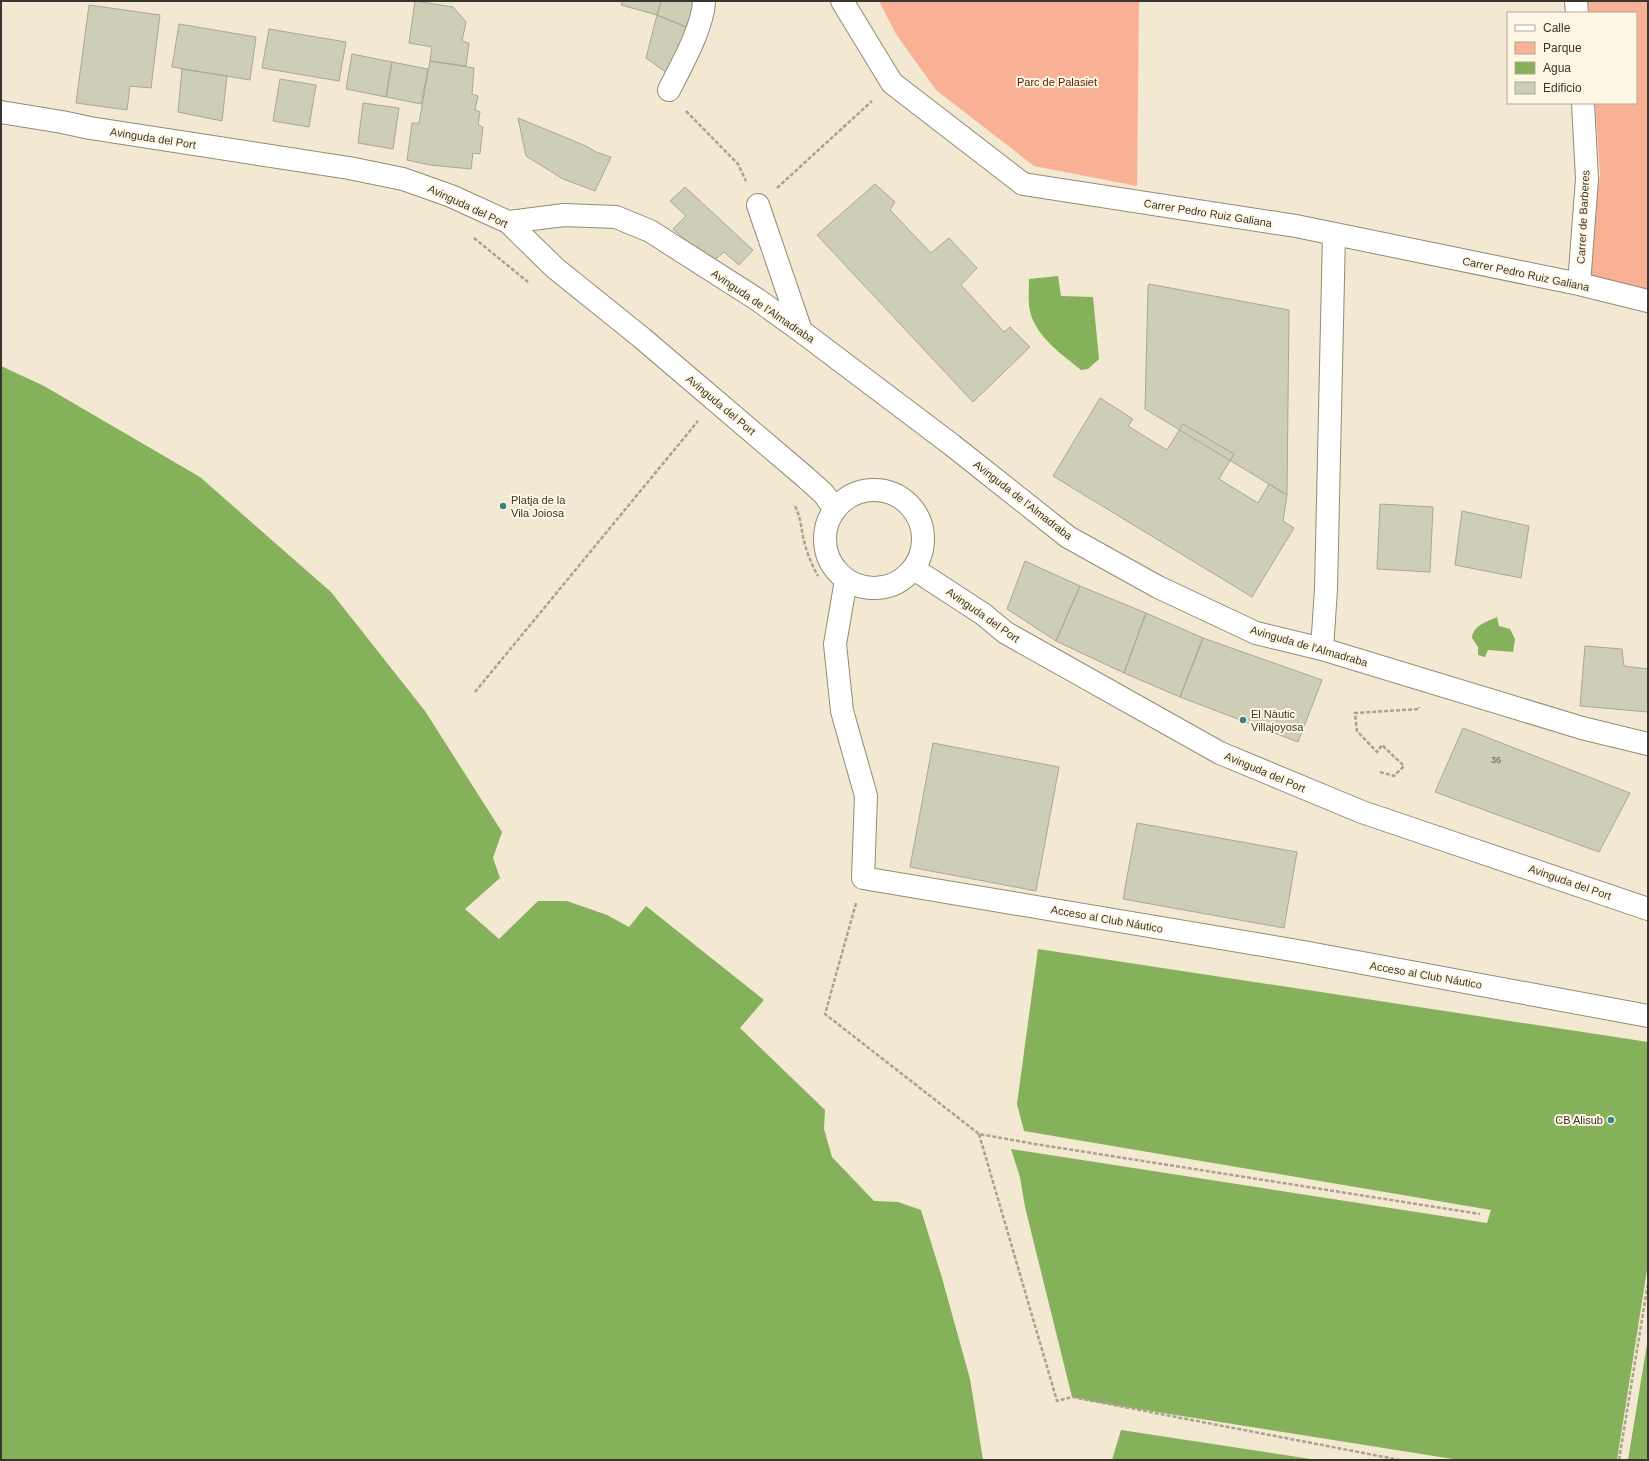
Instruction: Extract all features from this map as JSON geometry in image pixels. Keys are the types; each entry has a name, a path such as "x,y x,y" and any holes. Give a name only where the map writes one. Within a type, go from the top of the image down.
{"street":[{"path":"669,90 693,41 704,8 704,1"},
{"name":"Carrer Pedro Ruiz Galiana","path":"842,1 892,83 1023,184 1296,226 1579,284 1648,301"},
{"path":"1576,1 1577,12"},
{"name":"Carrer de Barberes","path":"1579,284 1587,179 1583,104"},
{"name":"Avinguda del Port","path":"1,112 90,128 349,168 403,179 451,196 508,222 555,268 642,338 804,476 824,494 834,510"},
{"path":"758,205 802,331"},
{"name":"Avinguda de l'Almadraba","path":"508,222 564,215 616,217 650,231 758,300 802,331 952,445 1068,536 1158,587 1256,633 1322,649 1582,728 1648,744"},
{"path":"1322,649 1326,589 1334,234"},
{"path":"875,490 890,492 904,500 915,510 922,524 924,540 922,555 914,569 904,579 890,586 875,589 860,587 846,580 835,569 827,555 824,539 827,524 834,510 846,499 859,492 875,490"},
{"name":"Avinguda del Port","path":"914,569 983,614 1006,633 1220,753 1362,812 1648,909"},
{"path":"846,580 835,644 842,711 866,796 863,878"},
{"name":"Acceso al Club Náutico","path":"863,878 1298,951 1648,1016"}],"path":[{"path":"669,90 690,116 738,164 758,205 892,83"},
{"path":"470,234 531,285"},
{"path":"692,416 704,426"},
{"path":"475,692 698,422"},
{"path":"794,503 800,515 803,537 812,565 819,577"},
{"path":"1380,772 1394,776 1404,766 1382,745 1377,752 1356,731 1355,713 1419,709 1420,703"},
{"path":"863,878 825,1014 979,1134 1034,1144 1480,1214"},
{"path":"979,1134 1057,1401 1072,1397 1400,1460"},
{"path":"1619,1460 1648,1283"}],"green space":[{"name":"Parc de Palasiet","path":"879,1 1139,1 1137,186 1034,166 936,90 896,34"},
{"path":"1588,1 1648,1 1648,290 1585,277 1600,175 1595,104 1637,104 1637,12 1589,12"}],"water":[{"path":"1058,276 1061,296 1093,297 1099,359 1088,369 1081,370 1047,341 1037,328 1031,315 1029,279"},
{"path":"1,366 44,386 200,477 331,592 425,711 502,832 493,858 500,878 465,909 499,939 538,901 567,901 607,915 629,927 646,906 764,1000 740,1028 825,1110 824,1129 832,1157 874,1201 898,1202 921,1210 942,1278 970,1379 983,1460 1,1460"},
{"path":"1497,617 1499,626 1510,629 1515,639 1513,652 1488,650 1485,657 1478,655 1478,647 1472,638 1475,630 1481,624"},
{"path":"1038,949 1648,1042 1648,1264 1617,1460 1453,1460 1100,1403 1072,1397 1025,1207 1020,1177 1011,1149 1487,1223 1491,1210 1024,1131 1017,1104"},
{"path":"1648,1338 1648,1460 1628,1460"},
{"path":"1121,1430 1317,1460 1112,1460"}],"building":[{"path":"415,1 453,7 466,22 462,41 469,43 466,66 430,61 432,47 409,43"},
{"path":"622,1 661,1 657,15 621,5"},
{"path":"661,1 698,1 691,29 657,15"},
{"path":"89,5 160,15 151,88 130,86 127,110 76,103"},
{"path":"657,15 691,29 670,75 646,58"},
{"path":"179,24 256,37 250,80 172,67"},
{"path":"269,29 346,42 339,81 262,68"},
{"path":"352,54 392,62 386,97 346,89"},
{"path":"430,61 474,68 472,94 478,96 475,110 480,112 478,125 483,127 480,154 473,153 471,169 430,165 407,160 412,123 419,123"},
{"path":"392,62 428,69 421,104 386,97"},
{"path":"182,69 227,76 222,121 178,112"},
{"path":"280,79 316,85 309,127 273,121"},
{"path":"363,103 399,108 393,149 358,143"},
{"path":"518,118 611,157 595,191 563,179 526,156"},
{"path":"875,184 895,202 890,210 931,253 949,238 977,268 961,285 1004,332 1010,327 1030,347 973,402 817,235"},
{"path":"685,187 753,250 739,265 724,252 712,262 673,229 686,216 670,201"},
{"path":"1149,284 1289,310 1287,495 1145,409"},
{"path":"1100,398 1133,419 1128,426 1167,450 1183,424 1234,454 1219,479 1258,503 1269,484 1287,495 1283,521 1294,528 1252,597 1053,476"},
{"path":"1380,504 1433,507 1430,572 1377,569"},
{"path":"1462,511 1529,526 1521,578 1455,565"},
{"path":"1025,561 1080,586 1056,641 1007,609"},
{"path":"1080,586 1146,613 1124,673 1056,641"},
{"path":"1146,613 1203,638 1180,697 1124,673"},
{"path":"1203,638 1322,680 1298,742 1180,697"},
{"path":"1585,646 1622,649 1624,666 1648,669 1648,712 1580,706"},
{"path":"1463,728 1630,793 1599,852 1435,792"},
{"path":"933,743 1059,767 1036,891 910,867"},
{"path":"1137,823 1297,852 1284,928 1123,899"}],"place":[{"name":"Platja de la Vila Joiosa","path":"503,506"},
{"name":"El Nàutic Villajoyosa","path":"1243,720"},
{"name":"CB Alisub","path":"1611,1120"}]}
